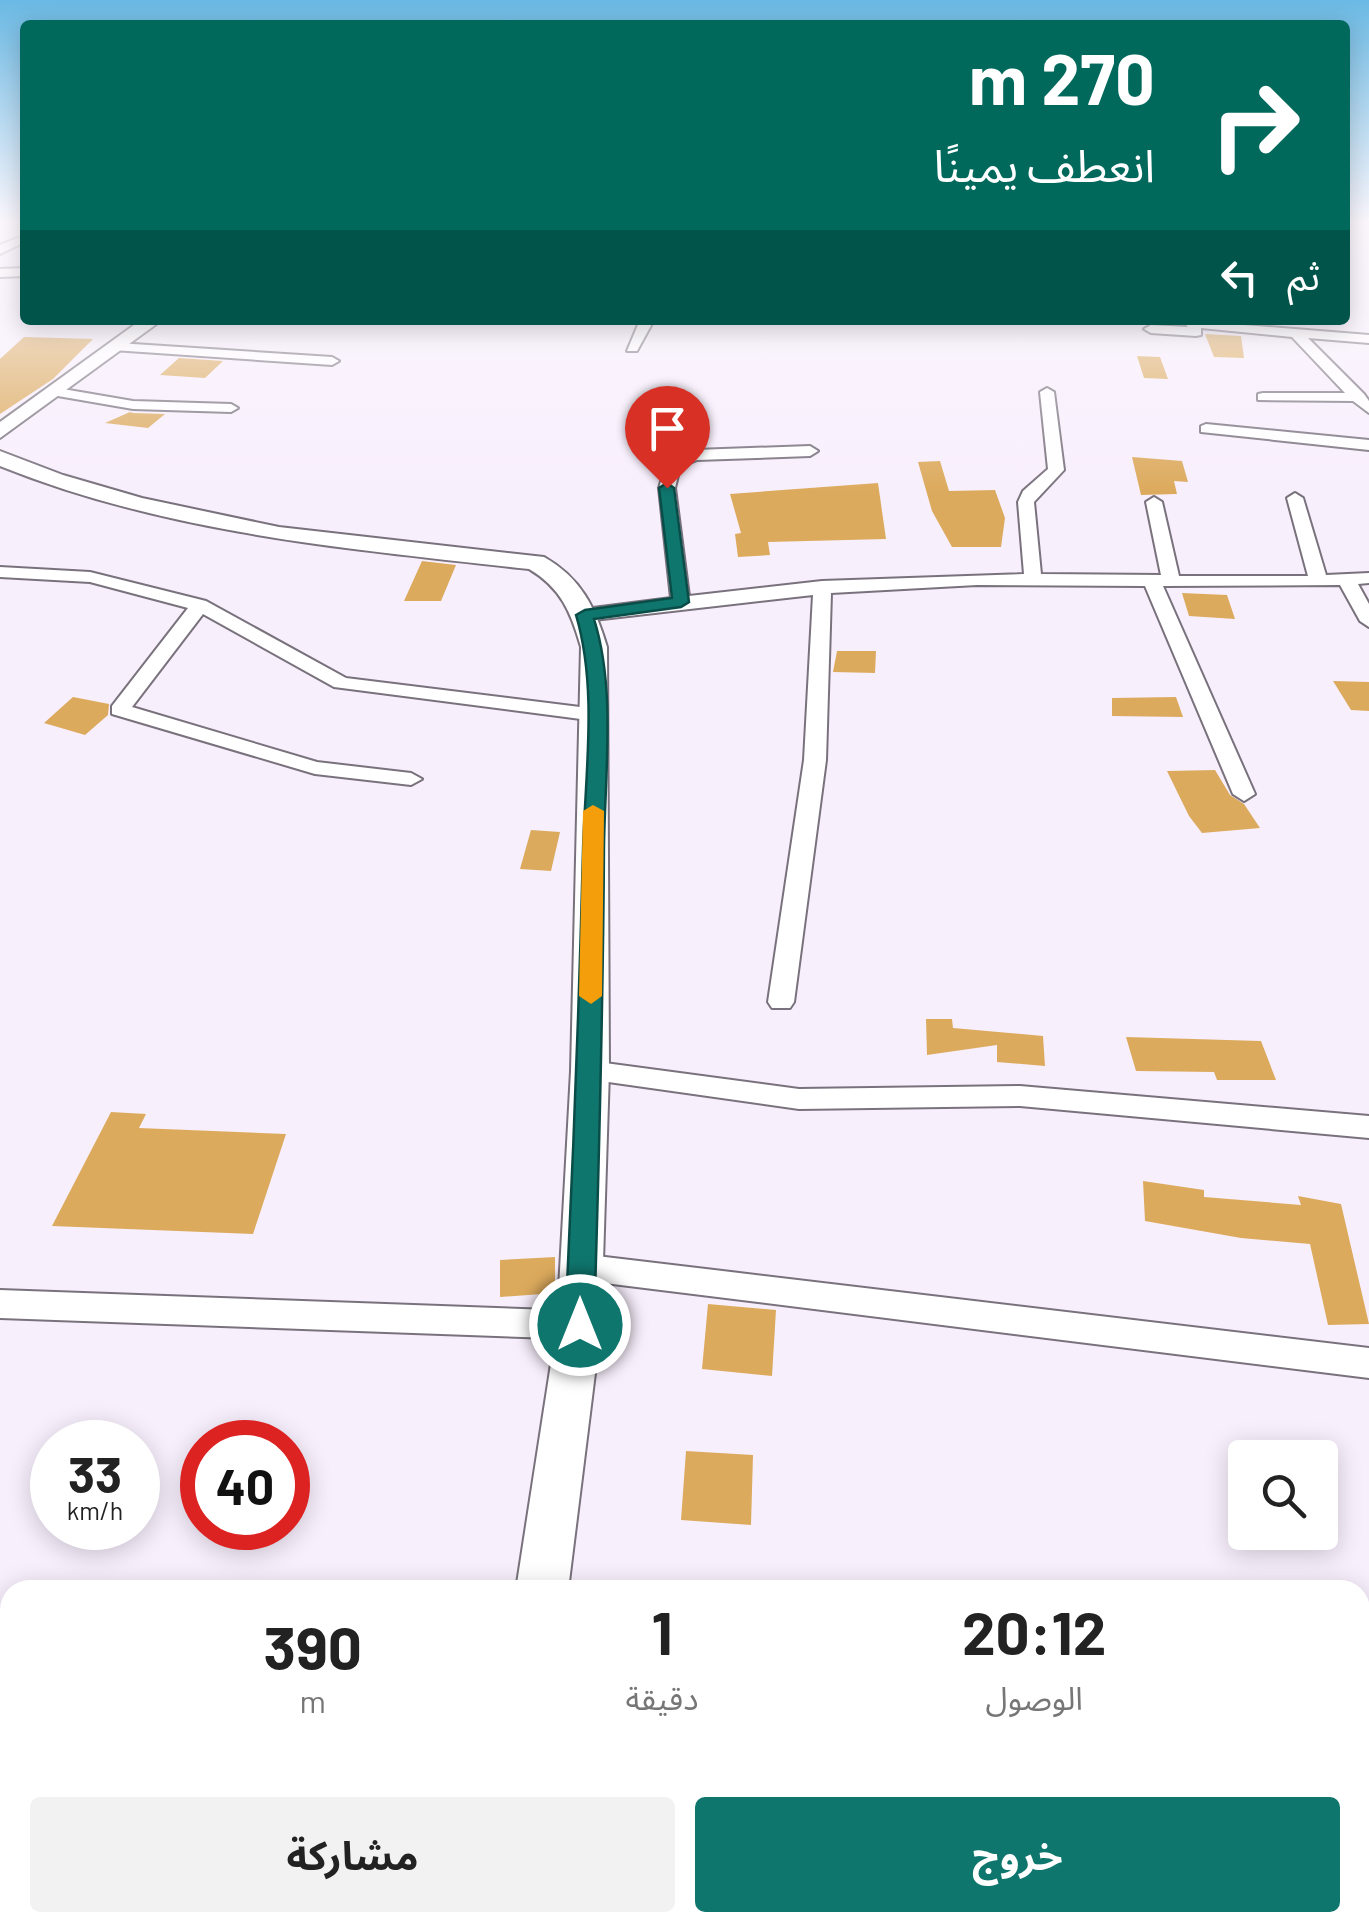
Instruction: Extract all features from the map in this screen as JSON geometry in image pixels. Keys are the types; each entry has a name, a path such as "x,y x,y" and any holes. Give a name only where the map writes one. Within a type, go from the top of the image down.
{"street":[{"path":"0,432 147,325"},
{"path":"632,348 644,325"},
{"path":"1152,330 1196,332 1192,325"},
{"path":"1217,325 1369,339"},
{"path":"1296,334 1364,403"},
{"path":"118,348 332,361"},
{"path":"57,392 133,404 231,408"},
{"path":"1033,579 1026,502 1029,494 1052,477 1057,458 1047,392"},
{"path":"1262,397 1364,403"},
{"path":"1206,428 1369,445"},
{"path":"681,602 667,488 673,464 695,454 810,451"},
{"path":"0,458 55,480 138,504 279,534 534,562 562,576 585,615 594,647 596,715 590,1070 580,1325 543,1580"},
{"path":"1296,498 1318,580"},
{"path":"1154,502 1161,580 1244,794"},
{"path":"0,572 90,578 200,605 341,683 596,715"},
{"path":"585,615 822,586 1033,579 1369,578"},
{"path":"1346,580 1369,621"},
{"path":"781,1002 814,760 822,586"},
{"path":"200,605 119,710 315,768 411,779"},
{"path":"590,1070 799,1098 1020,1096 1369,1127"},
{"path":"580,1267 1360,1359"},
{"path":"0,1304 580,1325"}],"building":[{"path":"1205,334 1241,336 1244,358 1214,357"},
{"path":"24,337 93,339 53,379 0,414 0,359"},
{"path":"1137,356 1160,357 1168,379 1144,378"},
{"path":"179,358 223,361 205,378 160,375"},
{"path":"130,412 165,414 148,428 105,423"},
{"path":"1132,457 1182,461 1188,482 1174,481 1177,494 1141,495"},
{"path":"940,461 949,491 995,490 1005,518 1001,547 952,547 932,511 918,462"},
{"path":"878,483 886,539 768,542 770,555 738,557 735,534 741,533 730,494"},
{"path":"422,561 456,565 441,601 404,601"},
{"path":"1182,593 1227,595 1235,619 1189,616"},
{"path":"837,651 876,651 875,673 833,672"},
{"path":"1333,681 1369,682 1369,711 1351,710"},
{"path":"73,697 109,704 108,715 85,735 44,723"},
{"path":"1176,697 1183,717 1112,716 1112,698"},
{"path":"1215,770 1230,795 1244,804 1260,828 1202,833 1167,771"},
{"path":"531,830 560,832 551,871 520,869"},
{"path":"926,1019 952,1019 953,1028 1043,1036 1045,1066 997,1062 997,1045 927,1055"},
{"path":"1126,1037 1261,1041 1276,1080 1217,1080 1214,1072 1136,1071"},
{"path":"111,1112 146,1114 139,1128 286,1134 253,1234 52,1226"},
{"path":"1143,1181 1204,1190 1204,1197 1301,1205 1298,1196 1341,1204 1369,1324 1328,1325 1310,1244 1241,1238 1145,1221"},
{"path":"555,1257 555,1293 500,1297 500,1260"},
{"path":"708,1304 776,1310 772,1376 702,1369"},
{"path":"686,1451 753,1455 751,1525 681,1520"}],"slow traffic":[{"path":"591,996 593,811"}],"route":[{"path":"580,1325 590,1070 596,715 594,647 585,615 681,602 667,488"}]}
